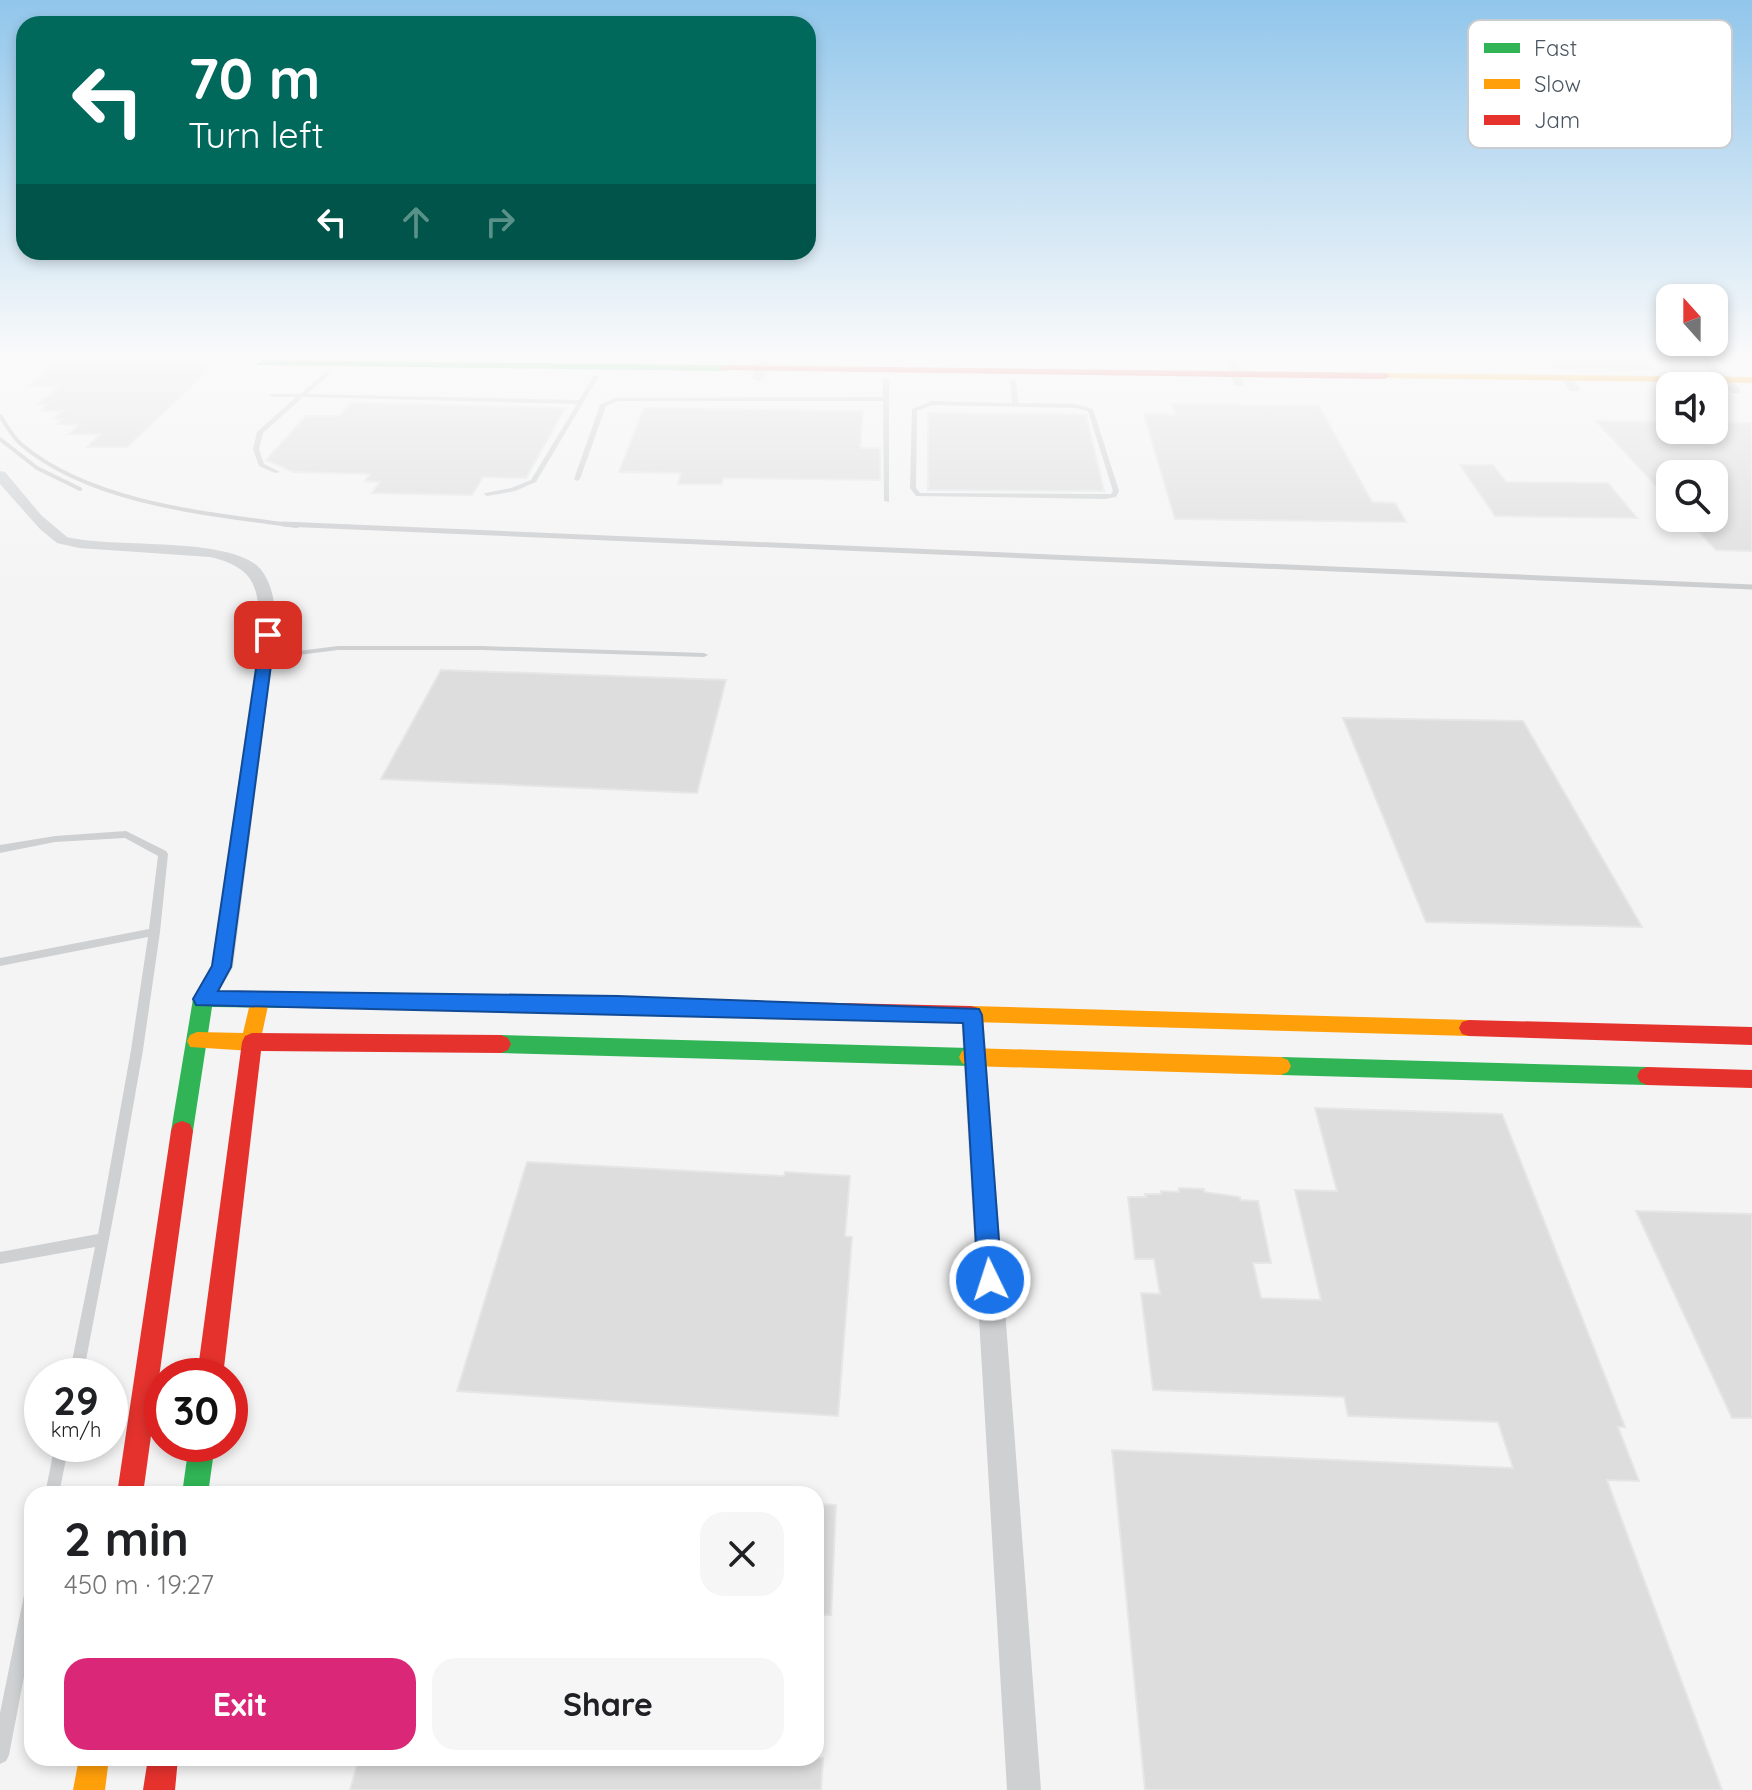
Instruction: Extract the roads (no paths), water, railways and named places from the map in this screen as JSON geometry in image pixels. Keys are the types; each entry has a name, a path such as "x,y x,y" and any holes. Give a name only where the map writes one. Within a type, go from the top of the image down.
{"street":[{"path":"0,475 59,539 108,547 203,550 244,563 261,580 270,612 267,657 260,684 222,967 203,999 175,1172 131,1486"},
{"path":"203,999 618,1004 1752,1036"},
{"path":"212,1358 259,1001"},
{"path":"972,1015 1024,1790"},
{"path":"197,1041 475,1043 1752,1079"},
{"path":"196,1486 199,1462"},
{"path":"89,1790 93,1766"},
{"path":"159,1790 162,1766"}],"lane":[{"path":"259,437 256,449 261,465 277,472"},
{"path":"487,494 513,490 534,481 560,437"},
{"path":"577,479 592,437"},
{"path":"886,437 887,501"},
{"path":"914,437 914,492 918,495 1114,496 1116,491 1101,437"},
{"path":"267,657 338,648 704,655"},
{"path":"0,849 55,839 126,834 163,854 155,932 80,1358"},
{"path":"0,962 155,932"},
{"path":"0,1258 103,1239"},
{"path":"54,1486 58,1462"},
{"path":"0,1755 24,1635"}],"railway":[{"path":"14,437 50,465 82,481 117,493 190,511 297,526"},
{"path":"0,439 37,468 80,489"},
{"path":"283,524 1752,587"}]}
